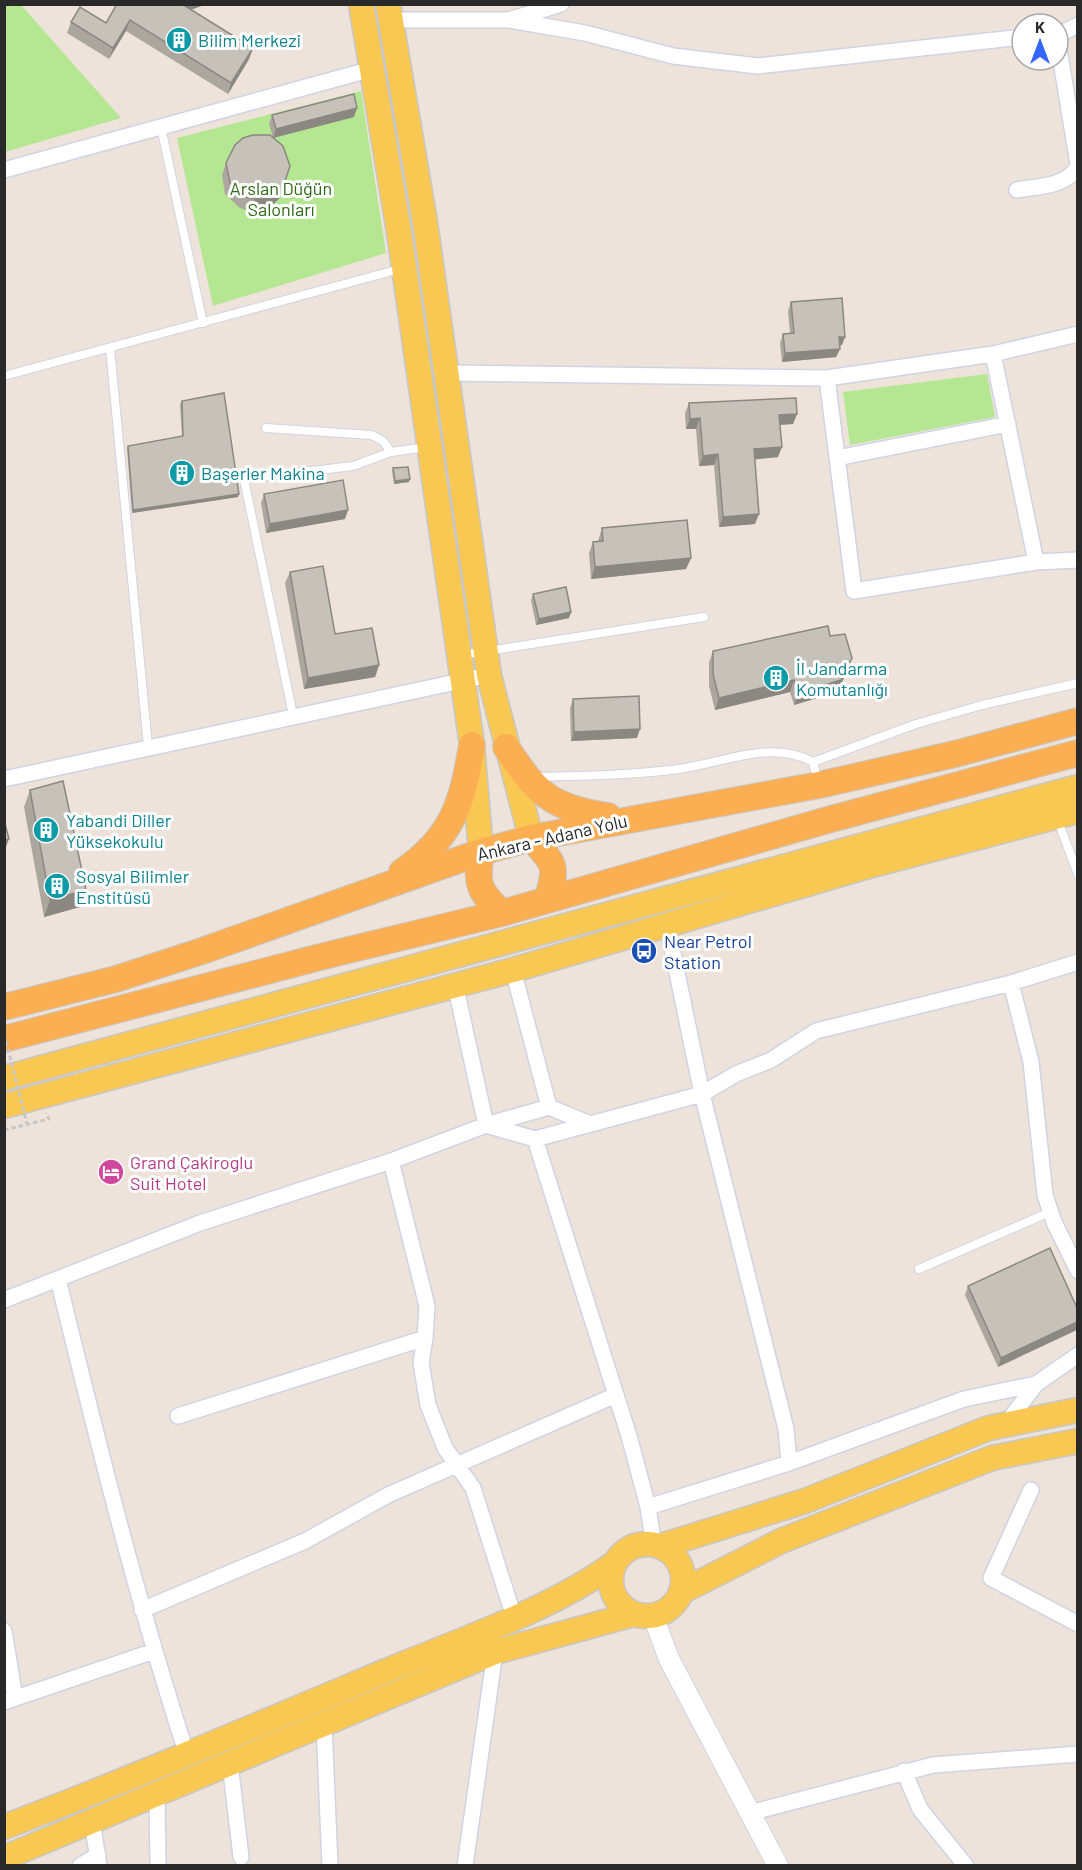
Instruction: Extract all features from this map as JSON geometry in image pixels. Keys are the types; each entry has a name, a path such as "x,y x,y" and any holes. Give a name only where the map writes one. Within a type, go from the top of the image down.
{"highway":[{"name":"Ankara - Adana Yolu","path":"4,1007 116,979 482,852 531,838 629,818 816,774 955,754 1077,722"},
{"path":"379,888 428,852 450,824 464,791 472,745"},
{"path":"506,747 526,777 540,792 577,811 629,818"},
{"path":"4,1039 332,954 502,913 831,819 1077,753"},
{"path":"531,838 549,858 555,875 547,900"},
{"path":"482,852 477,877 482,894 502,913"}],"main road":[{"path":"361,4 403,268 457,656 472,745 482,852"},
{"path":"389,12 424,222 489,675 531,838"},
{"path":"4,1078 505,944 1077,787"},
{"path":"4,1106 513,970 865,867 1067,814"},
{"path":"505,944 513,970"},
{"path":"449,959 455,984"},
{"path":"4,1827 187,1755 514,1617 588,1582 615,1563 622,1553 633,1546 655,1545 805,1501 989,1428 1077,1410"},
{"path":"4,1858 495,1652 672,1607 683,1591 781,1541 970,1466 992,1458 1077,1442"},
{"path":"655,1545 678,1561 683,1572 683,1591"},
{"path":"615,1563 611,1581 614,1596 623,1607 643,1615"}],"street":[{"path":"509,20 561,4"},
{"path":"389,12 509,20 585,33 673,56 758,66 1010,38"},
{"path":"4,170 372,69"},
{"path":"1017,190 1072,177 1077,165 1061,72"},
{"path":"446,373 827,378 993,354 1077,334"},
{"path":"993,354 1036,562"},
{"path":"827,378 854,591 1036,562 1077,560"},
{"path":"837,458 1008,424"},
{"path":"4,779 148,746 489,675"},
{"path":"667,924 702,1094 786,1429 789,1463"},
{"path":"486,1125 536,1139 702,1094 736,1074 771,1060 816,1031 1011,983 1077,962"},
{"path":"513,970 549,1107"},
{"path":"1011,983 1031,1062 1043,1178 1050,1212 1077,1271"},
{"path":"455,984 486,1125"},
{"path":"4,1300 200,1223 390,1161 486,1125 549,1107 590,1124"},
{"path":"536,1139 616,1395 648,1507 655,1545"},
{"path":"390,1161 427,1306 421,1363 429,1405 444,1448 473,1488 514,1617"},
{"path":"58,1279 142,1610 187,1755"},
{"path":"178,1416 425,1338"},
{"path":"1006,1424 1036,1384 1077,1355"},
{"path":"648,1507 789,1463 964,1399 1036,1384"},
{"path":"142,1610 305,1540 388,1495 616,1395"},
{"path":"1031,1490 991,1578 1077,1624"},
{"path":"643,1615 669,1659 778,1866"},
{"path":"4,1631 10,1700 154,1651"},
{"path":"465,1866 495,1652"},
{"path":"324,1724 330,1866"},
{"path":"750,1813 840,1791 904,1771 964,1761 1077,1754"},
{"path":"230,1763 241,1857"},
{"path":"904,1771 920,1809 966,1866"},
{"path":"157,1793 158,1866"},
{"path":"80,1866 99,1860 92,1821"}],"lane":[{"path":"162,127 203,323"},
{"path":"4,376 403,268"},
{"path":"110,348 148,746"},
{"path":"266,428 372,435 383,441 391,452"},
{"path":"293,715 244,479 353,466 391,452 429,447"},
{"path":"457,656 704,617"},
{"path":"526,777 597,776 681,769 736,757 782,752 797,754 816,774 898,729 982,705 1077,683"},
{"path":"1067,814 1077,874"},
{"path":"919,1269 1050,1212"}],"path":[{"path":"4,1034 27,1124"},
{"path":"4,1130 49,1119"}],"green space":[{"path":"5,4 21,5 121,118 5,152"},
{"name":"Arslan Düğün Salonları","path":"361,91 386,253 213,306 177,138"},
{"path":"987,374 995,417 850,445 843,392"}],"building":[{"name":"Bilim Merkezi","path":"117,4 182,4 253,48 231,83 130,20 113,48 71,22 80,7 106,23"},
{"path":"354,94 357,108 276,129 272,115"},
{"path":"253,135 270,135 283,146 290,166 283,187 275,194 255,199 245,197 230,183 226,163 235,145 243,138"},
{"path":"842,298 845,337 839,337 840,349 785,353 783,334 794,333 791,302"},
{"name":"Başerler Makina","path":"224,393 239,494 133,510 128,446 183,436 182,401"},
{"path":"796,398 797,414 779,415 782,447 754,449 759,514 723,517 718,454 703,456 700,418 690,419 689,403"},
{"path":"408,467 410,479 395,481 393,468"},
{"path":"343,480 348,510 270,524 264,494"},
{"path":"687,520 691,558 595,567 593,542 603,541 602,528"},
{"path":"323,566 335,634 372,628 379,665 308,678 290,572"},
{"path":"566,587 571,612 539,619 533,594"},
{"name":"İl Jandarma Komutanlığı","path":"828,626 830,636 845,634 852,658 841,680 798,693 794,680 719,698 713,674 713,651"},
{"path":"639,696 640,729 574,732 573,699"},
{"path":"63,781 86,890 50,900 30,790"},
{"path":"4,820 9,839 4,840"},
{"path":"1050,1248 1077,1308 1077,1322 1001,1358 968,1286"}],"place":[{"name":"Bilim Merkezi","path":"179,40"},
{"name":"Başerler Makina","path":"182,473"},
{"name":"İl Jandarma Komutanlığı","path":"776,678"},
{"name":"Yabandi Diller Yüksekokulu","path":"46,830"},
{"name":"Sosyal Bilimler Enstitüsü","path":"57,886"},
{"name":"Near Petrol Station","path":"644,951"},
{"name":"Grand Çakiroglu Suit Hotel","path":"111,1172"}]}
